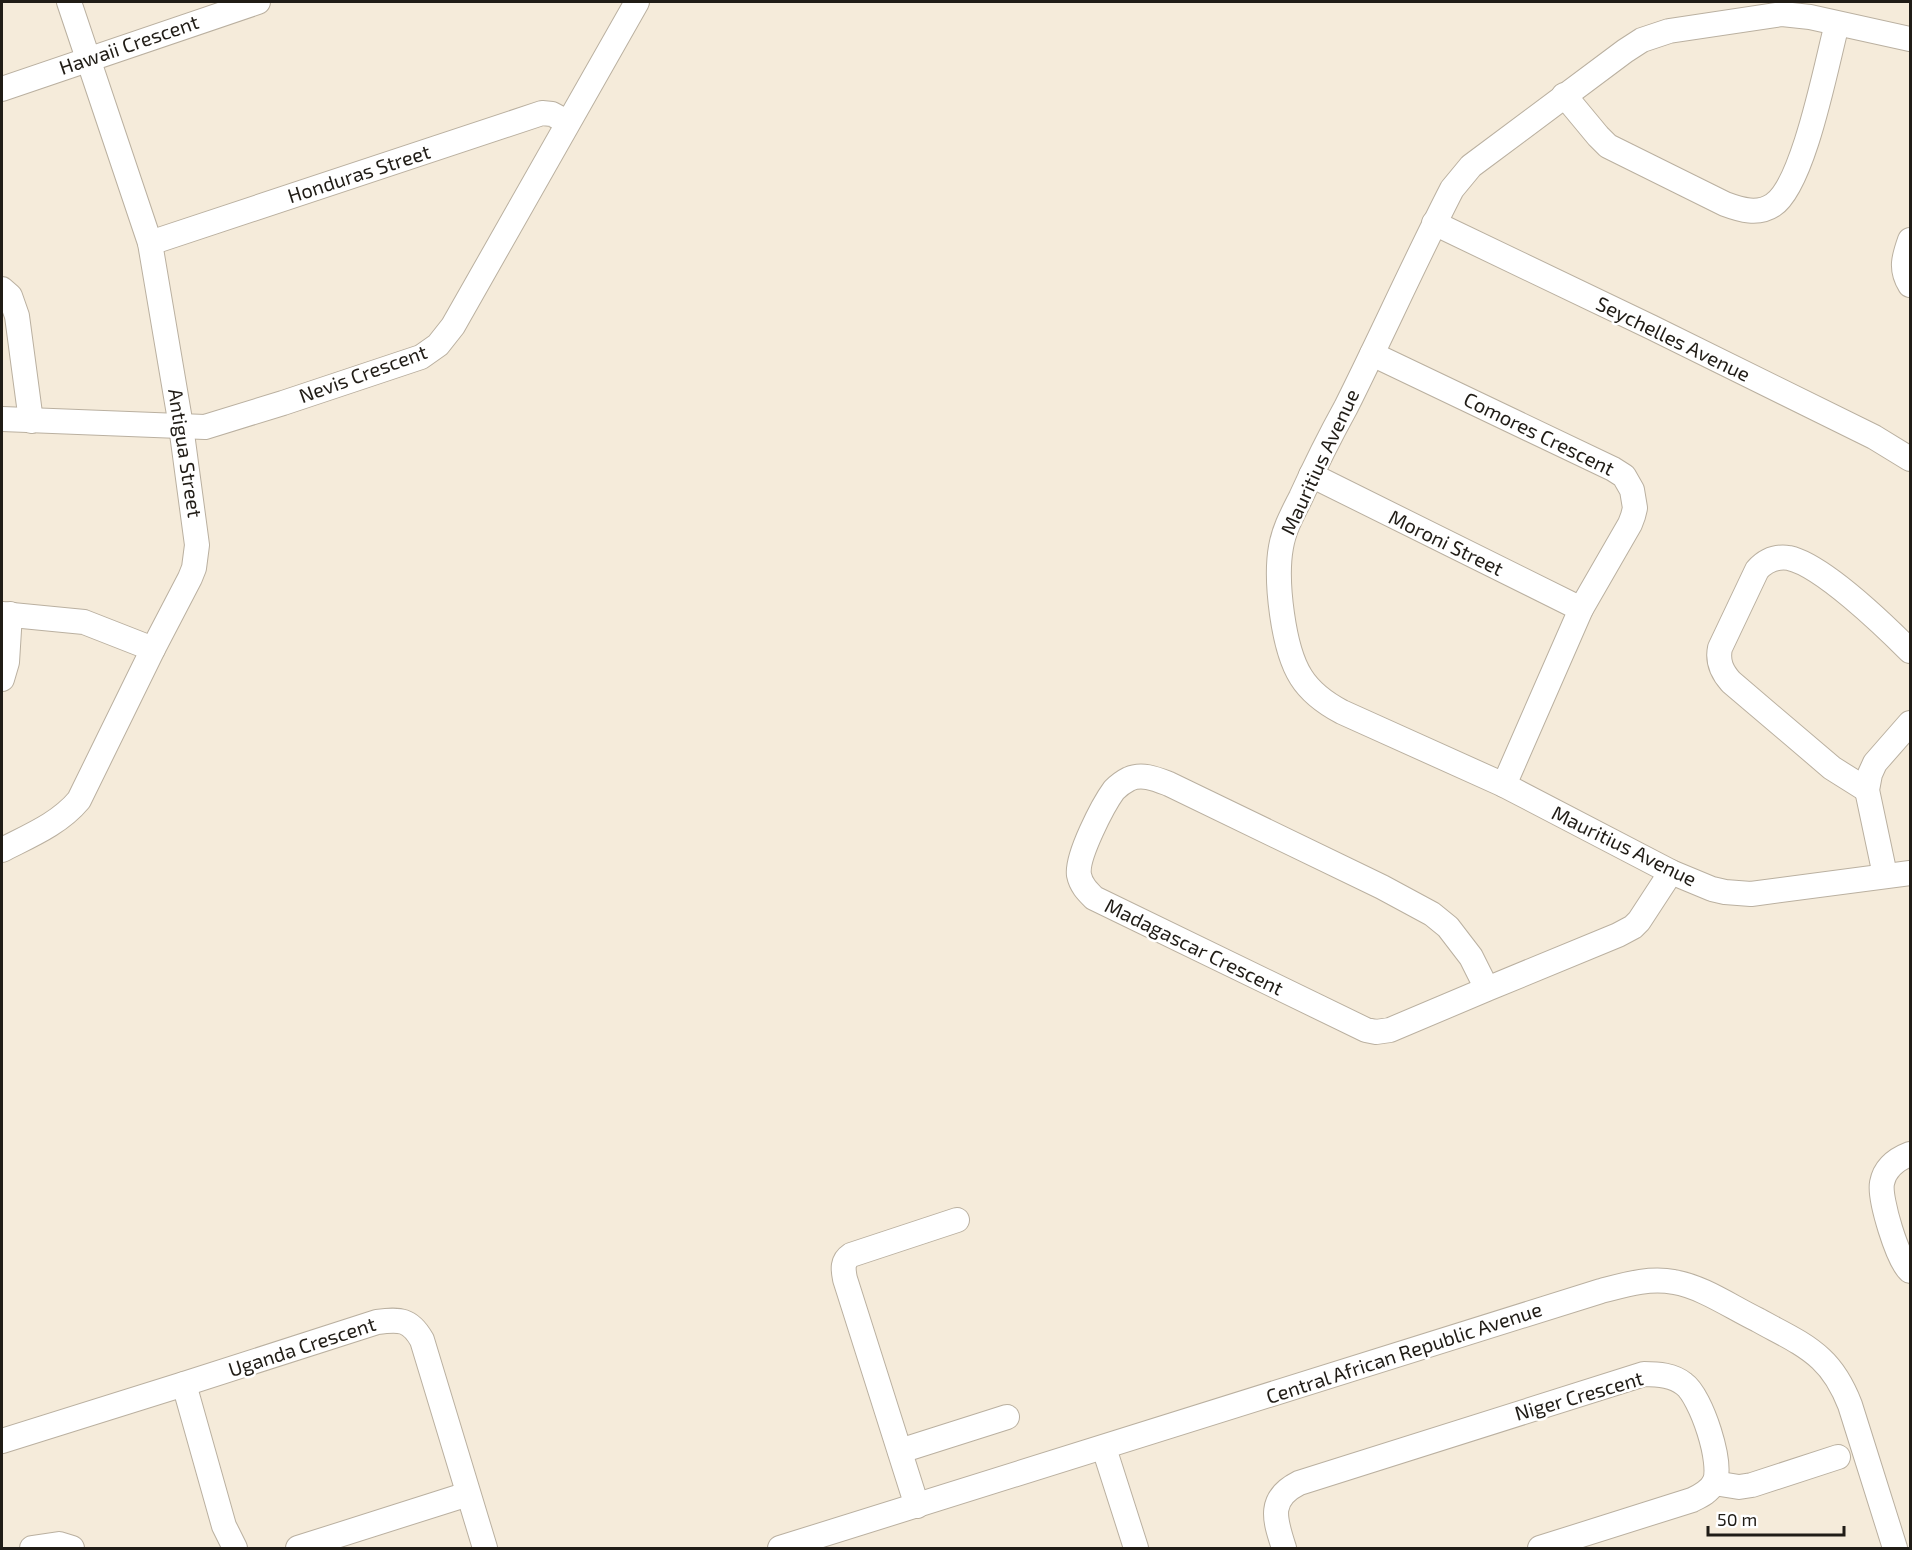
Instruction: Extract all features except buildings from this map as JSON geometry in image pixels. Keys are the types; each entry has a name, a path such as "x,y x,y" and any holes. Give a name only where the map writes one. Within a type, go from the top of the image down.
{"street":[{"name":"Antigua Street","path":"2,850 51,824 72,809 79,800 190,578 197,557 196,530 181,426 150,243 69,2"},
{"name":"Hawaii Crescent","path":"2,89 258,2"},
{"name":"Nevis Crescent","path":"2,419 205,427 412,360 429,352 438,345 453,326 637,2"},
{"name":"Mauritius Avenue","path":"1911,39 1810,17 1782,14 1660,34 1635,44 1564,95 1462,174 1434,224 1311,476 1284,536 1279,563 1287,640 1300,675 1317,696 1342,712 1504,785 1671,872 1712,889 1736,894 1751,894 1911,873"},
{"path":"1564,95 1608,146 1725,204 1742,210 1758,211 1770,207 1782,197 1806,144 1837,24"},
{"name":"Honduras Street","path":"150,243 542,113 552,114 567,122"},
{"name":"Seychelles Avenue","path":"1434,224 1651,327 1874,437 1911,459"},
{"path":"1911,240 1905,253 1903,267 1904,275 1911,285"},
{"path":"2,289 10,296 16,316 31,421"},
{"name":"Comores Crescent","path":"1372,354 1612,469 1628,481 1632,490 1635,508 1630,524 1581,609 1504,785"},
{"name":"Moroni Street","path":"1311,476 1581,609"},
{"path":"1867,790 1832,768 1731,682 1719,662 1720,648 1757,570 1766,561 1781,558 1803,563 1825,576 1911,651"},
{"path":"2,679 7,662 6,614 84,622 153,649"},
{"path":"1885,875 1867,790 1875,763 1911,723"},
{"name":"Madagascar Crescent","path":"1487,989 1471,957 1448,927 1432,914 1382,887 1169,784 1154,779 1133,778 1117,788 1106,804 1079,864 1082,884 1094,898 1366,1030 1376,1032 1390,1030 1618,935 1633,927 1671,872"},
{"path":"1911,1154 1895,1161 1888,1168 1882,1183 1882,1191 1901,1259 1911,1271"},
{"path":"917,1506 845,1279 844,1265 851,1255 957,1220"},
{"name":"Central African Republic Avenue","path":"780,1548 1600,1291 1644,1281 1673,1282 1701,1291 1801,1344 1830,1368 1841,1383 1850,1405 1895,1548"},
{"name":"Uganda Crescent","path":"2,1441 377,1322 391,1320 406,1322 413,1326 423,1340 485,1548"},
{"name":"Niger Crescent","path":"1284,1548 1277,1527 1276,1515 1279,1498 1299,1483 1644,1374 1664,1375 1681,1381 1696,1397 1718,1466 1714,1483"},
{"path":"184,1384 224,1526 235,1548"},
{"path":"900,1451 1007,1417"},
{"path":"1104,1448 1136,1548"},
{"path":"1540,1548 1692,1500 1707,1491 1714,1483 1739,1487 1752,1485 1838,1457"},
{"path":"298,1548 468,1494"},
{"path":"32,1548 59,1544 72,1548"}]}
